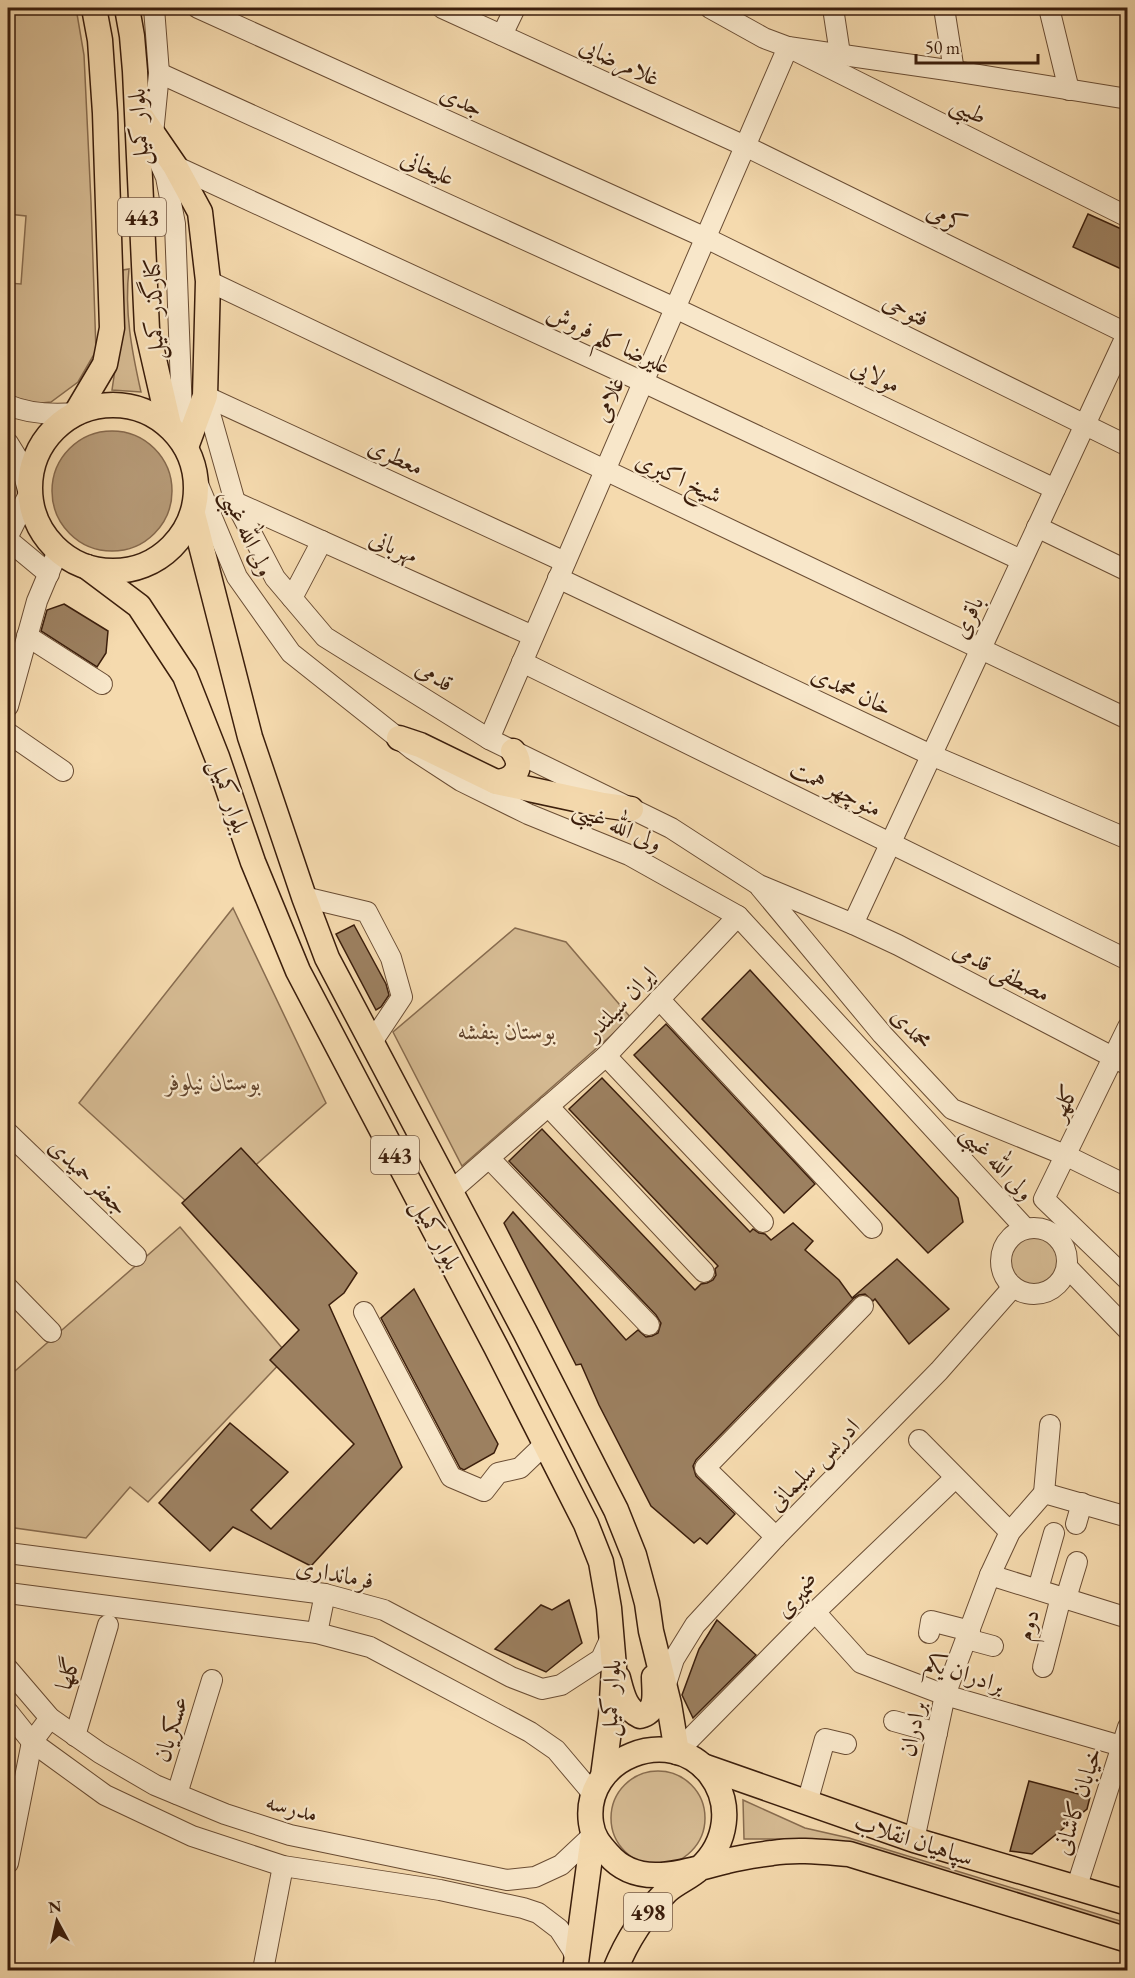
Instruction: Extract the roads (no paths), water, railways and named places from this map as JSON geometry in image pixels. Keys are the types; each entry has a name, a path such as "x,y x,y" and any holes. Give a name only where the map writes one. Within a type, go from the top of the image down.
{"main road":[{"name":"بلوار کمیل","path":"76,413 105,364 112,328 104,102 100,40 94,8"},
{"name":"بلوار کمیل","path":"127,8 132,36 137,111 147,330 179,438"},
{"path":"137,111 175,166 200,212 208,281 206,396 179,438"},
{"path":"124,405 148,412 179,438 193,461 197,498 193,514 181,538 162,556 139,568 113,572 87,567 72,561 58,551 44,535 34,515 29,494 31,469 40,446 56,427 76,413 99,406 124,405"},
{"name":"بلوار کمیل","path":"193,514 250,737 327,958 525,1332 616,1510 634,1555 647,1603 677,1752"},
{"name":"بلوار کمیل","path":"87,567 139,606 185,676 217,757 253,862 298,971 496,1347 586,1524 601,1562 609,1608 614,1667 611,1716 599,1785"},
{"path":"399,738 420,745 496,782 631,809"},
{"path":"496,782 509,780 516,772 518,761 513,751"},
{"path":"614,1667 626,1703 633,1713 640,1716 649,1714 653,1708 654,1693 651,1631"},
{"path":"576,1966 593,1835 590,1815 599,1785 618,1762 636,1752 656,1749 677,1752 703,1766 718,1785 725,1807 724,1830 715,1852 699,1869 666,1875 644,1875 615,1863 593,1835"},
{"name":"سپاهیان انقلاب","path":"703,1766 914,1840 1128,1904"},
{"name":"سپاهیان انقلاب","path":"699,1869 774,1852 809,1850 849,1854 1128,1940"},
{"name":"498","path":"615,1971 624,1948 640,1921 668,1890 699,1869"}],"street":[{"path":"153,8 159,73 153,134"},
{"name":"جدی","path":"198,8 706,238"},
{"name":"غلامرضایی","path":"442,8 745,146"},
{"path":"502,35 515,8"},
{"path":"710,8 764,38 788,47 954,70 1128,99"},
{"path":"833,8 840,54"},
{"path":"944,8 954,70"},
{"path":"1049,8 1069,90"},
{"name":"غلامی","path":"489,739 788,47"},
{"name":"طیبی","path":"788,47 1128,217"},
{"name":"علیخانی","path":"159,73 675,308"},
{"name":"کنارگذر کمیل","path":"137,111 166,177 175,224 179,438"},
{"name":"کرمی","path":"745,146 1127,334"},
{"name":"علیرضا کلم فروش","path":"175,166 1022,560"},
{"name":"فتوحی","path":"706,238 1128,446"},
{"name":"شیخ اکبری","path":"208,281 1128,719"},
{"name":"مولایی","path":"675,308 1055,489"},
{"name":"باقری","path":"853,924 1127,334"},
{"name":"قدمی","path":"206,396 235,502 275,578 325,637 489,739 671,828 759,885"},
{"name":"معطری","path":"206,396 562,570"},
{"path":"8,405 18,410 37,413 57,415 76,413"},
{"path":"8,443 21,464 29,494 8,538 49,574"},
{"name":"ولی الله غیبی","path":"197,482 237,577 291,653 412,749 461,781 528,814 629,855 738,916 1025,1228"},
{"name":"مهربانی","path":"235,502 533,636"},
{"path":"1037,527 1128,571"},
{"path":"292,598 322,541"},
{"path":"8,706 37,601 58,551"},
{"name":"خان محمدی","path":"562,570 931,755 1128,839"},
{"path":"27,636 102,684"},
{"name":"منوچهر همت","path":"522,662 1128,960"},
{"path":"8,733 63,771"},
{"name":"مصطفی قدمی","path":"759,885 853,924 1120,1061"},
{"name":"محمدی","path":"759,885 882,1034 952,1109 1065,1155 1128,1186"},
{"path":"304,897 367,912 391,958 402,997 372,1042"},
{"name":"ایران سیلندر","path":"451,1191 606,1056 738,916"},
{"path":"659,999 872,1228"},
{"name":"کلهر","path":"1128,1027 1120,1061 1065,1155 1044,1199 1128,1280"},
{"path":"606,1056 763,1222"},
{"path":"548,1106 704,1272"},
{"name":"جعفر حمیدی","path":"8,1133 136,1256"},
{"path":"489,1158 649,1325"},
{"path":"1035,1227 1047,1230 1056,1236 1067,1255 1067,1267 1056,1286 1046,1292 1023,1293 1006,1280 1001,1270 1000,1259 1007,1240 1015,1232 1035,1227"},
{"path":"1067,1267 1128,1330"},
{"name":"ادریس سلیمانی","path":"665,1687 674,1659 695,1625 776,1538 939,1371 1013,1287"},
{"path":"8,1288 51,1332"},
{"path":"776,1538 705,1468 863,1306"},
{"path":"364,1312 451,1477 484,1491 498,1473 520,1468 546,1444"},
{"path":"1050,1425 1044,1493 1128,1516"},
{"path":"919,1440 1010,1532"},
{"name":"ضمیری","path":"677,1752 815,1612 955,1478"},
{"name":"برادران","path":"914,1840 945,1695 990,1575 1010,1532 1044,1493"},
{"path":"1076,1524 1082,1503"},
{"path":"1038,1589 1054,1533"},
{"name":"فرمانداری","path":"8,1553 325,1594 384,1610 511,1677 542,1689 561,1684 601,1659 612,1635"},
{"name":"دوم","path":"1042,1667 1077,1562"},
{"path":"990,1575 1128,1618"},
{"path":"8,1593 317,1634 370,1647 530,1732 556,1749 599,1785"},
{"path":"317,1634 325,1594"},
{"name":"برادران یکم","path":"815,1612 861,1663 945,1695 1124,1747"},
{"name":"دوم","path":"929,1633 931,1621 993,1646"},
{"name":"گلها","path":"75,1736 108,1625"},
{"name":"مدرسه","path":"8,1669 50,1718 100,1753 155,1785 225,1814 290,1835 507,1880 535,1877 561,1865 593,1835"},
{"name":"عسکریان","path":"177,1794 212,1680"},
{"path":"8,1712 32,1742 105,1795 192,1836 283,1866 440,1890 538,1913 559,1929 572,1949 576,1966"},
{"path":"8,1863 32,1742 50,1718"},
{"path":"894,1721 937,1733"},
{"name":"خیابان کاشانی","path":"1076,1889 1124,1747 1128,1727"},
{"path":"807,1803 819,1737 846,1744"},
{"path":"263,1971 283,1866"}],"park label":[{"name":"بوستان بنفشه","path":"507,1030"},
{"name":"بوستان نیلوفر","path":"213,1081"}]}
